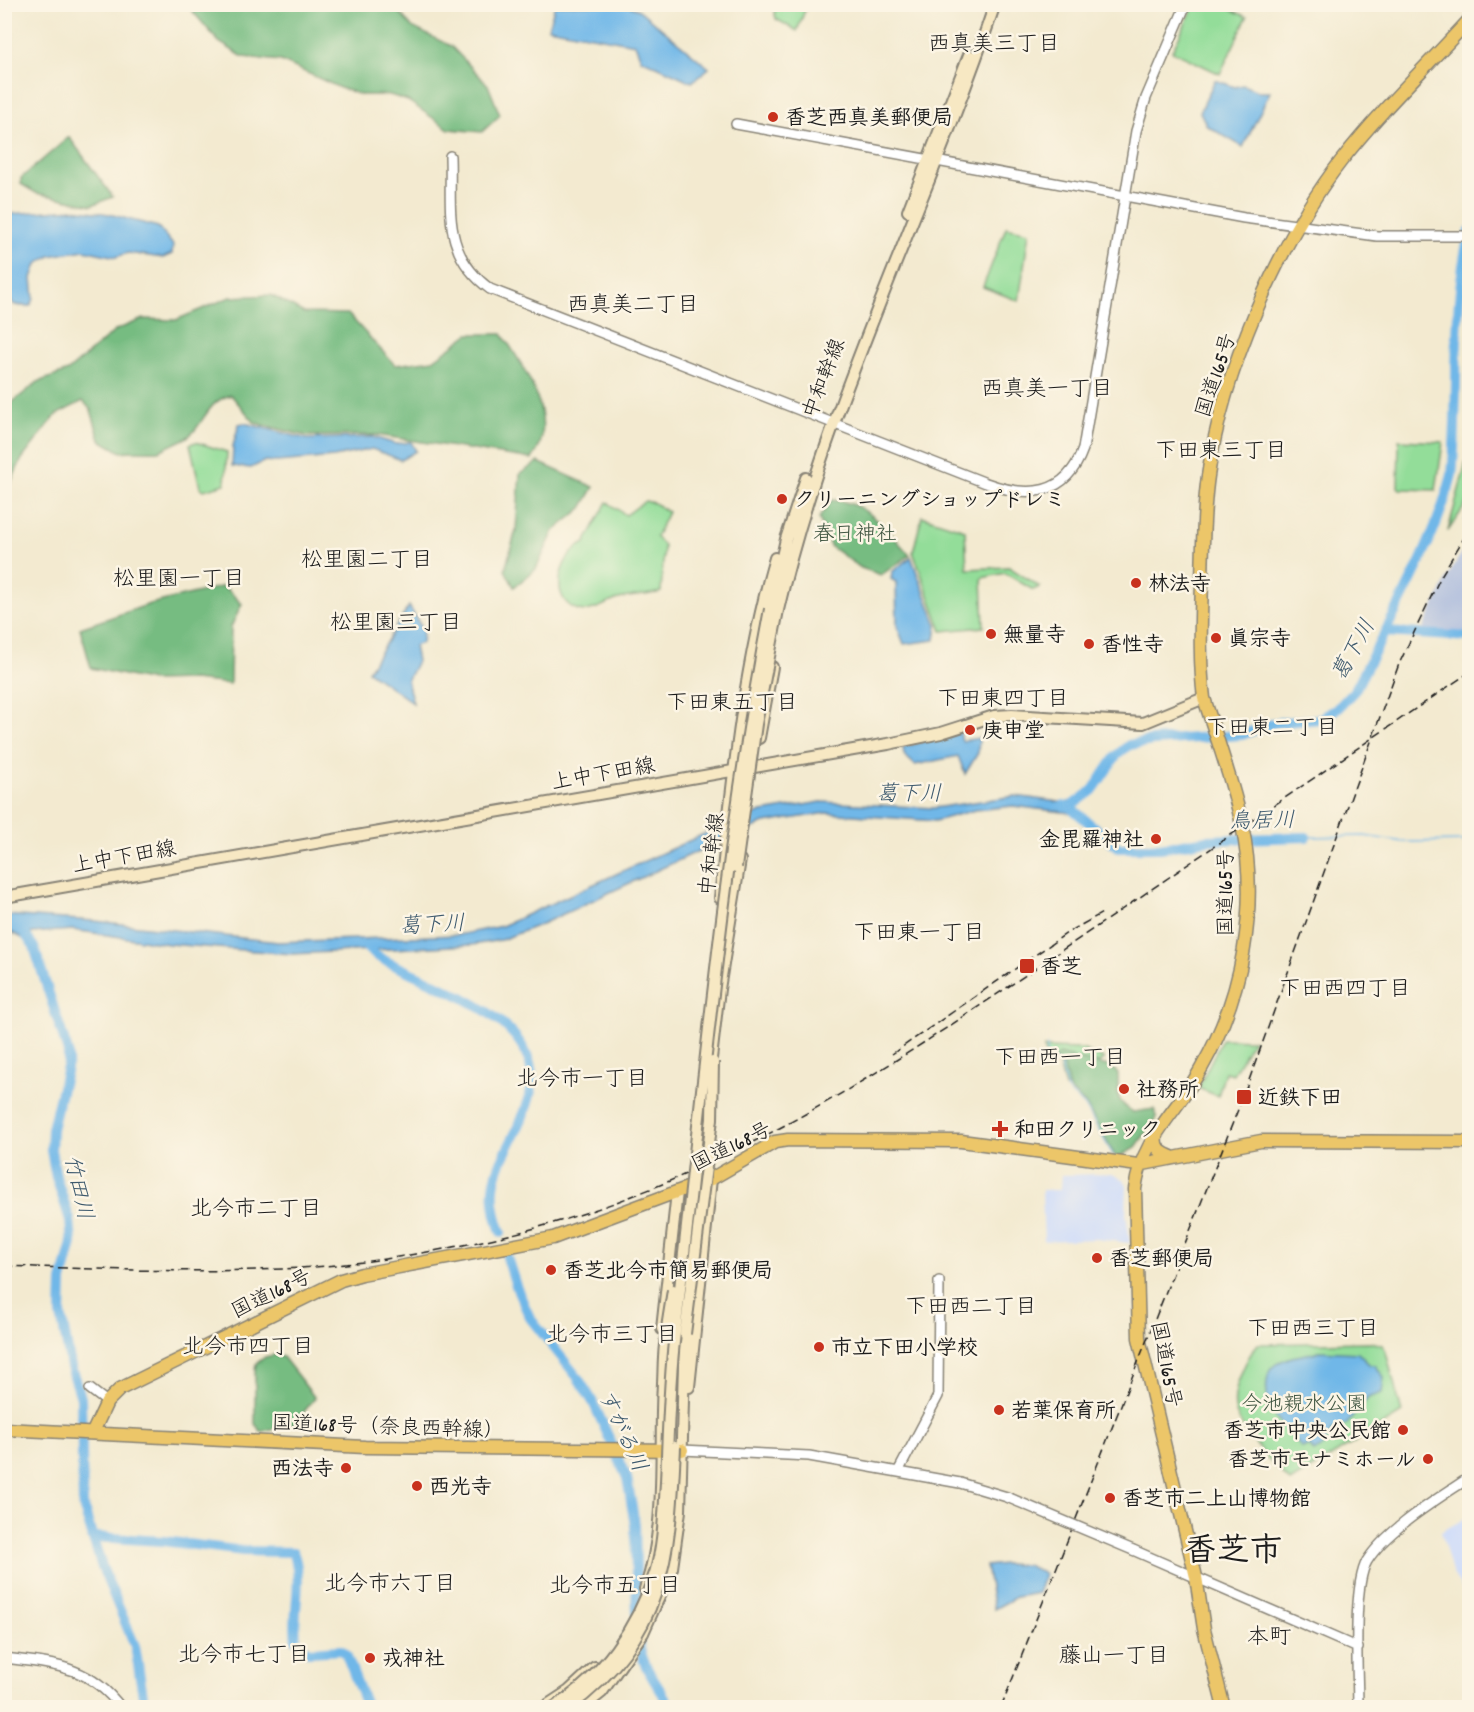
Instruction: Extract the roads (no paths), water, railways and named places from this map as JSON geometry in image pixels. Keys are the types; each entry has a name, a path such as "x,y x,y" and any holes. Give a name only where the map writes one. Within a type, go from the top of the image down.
{"highway":[{"name":"国道165号","path":"1224,1707 1204,1629 1196,1577 1139,1338 1135,1189 1138,1165 1145,1148 1190,1087 1218,1037 1236,986 1246,936 1248,894 1244,836 1235,796 1204,698 1200,648 1208,475 1235,364 1274,271 1298,226 1347,154 1470,19"},
{"path":"1157,1132 1157,1149 1174,1158"},
{"name":"国道168号","path":"91,1432 106,1402 120,1389 341,1280 362,1274 537,1243 711,1179 775,1142 788,1140 961,1141 1138,1165 1269,1141 1470,1142"},
{"path":"4,1429 91,1432"},
{"path":"4,1435 72,1432"},
{"name":"国道168号（奈良西幹線）","path":"91,1432 366,1446 682,1450"}],"main road":[{"name":"中和幹線","path":"931,161 988,4"},
{"name":"中和幹線","path":"568,1707 596,1686 623,1655 645,1619 663,1574 672,1507 678,1364 710,1062 709,1038 738,790 774,610 806,492 829,422 995,4"},
{"path":"704,1120 719,989 753,767 781,621 809,510 806,492"},
{"path":"705,1083 733,770 766,588 791,506 806,492"},
{"name":"中和幹線","path":"553,1707 583,1686 617,1648 635,1622 656,1570 664,1506 671,1365 746,792 774,610"},
{"name":"上中下田線","path":"4,897 941,733 994,716 1012,715 1143,723 1204,698"},
{"path":"685,1334 712,1119 710,1062"},
{"path":"543,1707 569,1690 596,1667 628,1624 639,1606 655,1545 661,1492 659,1450 666,1334 696,1111 710,1062"},
{"path":"683,1431 711,1179"},
{"path":"660,1425 655,1392 677,1192"},
{"path":"582,1707 602,1692 632,1651 643,1633 672,1568 680,1511 687,1254 680,1291 666,1334"}],"street":[{"path":"450,156 453,241 463,264 490,289 1008,491 1037,492 1061,481 1076,464 1085,441 1124,197 1142,108 1186,4"},
{"path":"736,124 1124,197 1298,226 1377,236 1470,236"},
{"path":"899,1470 938,1396 939,1281"},
{"path":"90,1389 106,1402"},
{"path":"682,1450 809,1456 899,1470 960,1483 1007,1497 1358,1648"},
{"path":"1358,1707 1360,1587 1366,1563 1382,1541 1470,1477"},
{"path":"4,1658 63,1666 89,1676 110,1693 121,1707"}],"water":[{"path":"555,5 627,5 639,10 709,68 692,82 641,59 635,44 548,28"},
{"path":"1215,80 1235,87 1243,85 1260,92 1270,92 1243,147 1207,126 1200,112"},
{"path":"5,209 10,214 74,209 109,214 158,227 173,245 172,254 163,258 128,253 116,257 84,250 50,256 37,264 32,278 34,299 30,306 16,305 11,302 5,290"},
{"path":"244,423 307,439 373,437 396,444 411,442 416,451 401,460 372,449 334,457 265,461 251,468 232,466 233,446 239,424"},
{"path":"911,557 937,625 935,640 904,644 897,626 896,582 891,579 892,572"},
{"path":"409,606 423,630 422,643 414,646 417,661 407,681 413,703 368,671"},
{"path":"960,732 962,741 979,738 978,753 965,774 958,756 915,765 904,755 903,747"},
{"path":"1015,796 1066,803 1073,801 1077,809 1071,813 1013,806 975,810 935,821 826,813 765,823 705,848 544,923 501,940 472,945 292,954 169,944 73,930 32,933 26,940 5,929 4,915 95,921 278,942 458,935 502,926 704,834 762,812 821,802 934,808"},
{"path":"1319,1351 1358,1353 1370,1365 1375,1365 1384,1377 1382,1393 1368,1398 1347,1424 1332,1430 1324,1445 1314,1452 1309,1445 1302,1448 1282,1426 1268,1401 1267,1381 1271,1368 1280,1362 1291,1357"},
{"path":"1027,1565 1045,1574 1038,1593 1016,1597 994,1609 986,1566"}],"waterway":[{"name":"葛下川","path":"1063,806 1070,807 1093,790 1116,756 1129,745 1152,741 1242,735 1274,723 1321,719 1340,706 1355,690 1422,558 1444,503 1452,475 1460,291 1470,231"},
{"path":"1465,520 1470,514"},
{"path":"1385,632 1470,637"},
{"name":"鳥居川","path":"1070,807 1119,848 1160,848 1207,840 1306,837"},
{"name":"鳥居川","path":"1306,837 1364,836 1404,842 1470,841"},
{"name":"竹田川","path":"20,927 34,947 68,1052 68,1063 52,1129 51,1150 56,1177 70,1220 72,1243 62,1281 61,1314 71,1367 81,1398 83,1506 102,1567 135,1646 145,1708"},
{"name":"すがる川","path":"366,947 384,960 472,1002 494,1016 512,1033 526,1052 532,1074 529,1099 523,1118 496,1177 495,1211 501,1232"},
{"path":"1047,1046 1047,1055 1061,1065 1067,1090 1085,1106 1113,1155"},
{"name":"すがる川","path":"506,1254 516,1286 530,1318 578,1378 593,1402 627,1478 635,1525 637,1618"},
{"name":"竹田川","path":"92,1537 163,1541 244,1551 293,1552 298,1573 296,1640 309,1652 341,1650 346,1654 367,1708"},
{"name":"すがる川","path":"638,1636 646,1665 672,1708"}],"tunnel":[{"path":"692,1239 704,1120"}],"railway":[{"path":"1001,1708 1243,1097 1399,664 1441,576 1470,528"},
{"path":"4,1266 225,1271 350,1264 500,1237 579,1215 654,1187 728,1154 869,1077 1004,990 1470,672"},
{"path":"892,1054 1067,933 1104,912"}],"place":[{"name":"香芝西真美郵便局","path":"773,117"},
{"name":"クリーニングショップドレミ","path":"782,499"},
{"name":"林法寺","path":"1136,583"},
{"name":"無量寺","path":"991,634"},
{"name":"眞宗寺","path":"1216,638"},
{"name":"香性寺","path":"1089,644"},
{"name":"庚申堂","path":"970,730"},
{"name":"金毘羅神社","path":"1156,839"},
{"name":"香芝","path":"1027,966"},
{"name":"社務所","path":"1124,1089"},
{"name":"近鉄下田","path":"1244,1097"},
{"name":"和田クリニック","path":"1000,1129"},
{"name":"香芝郵便局","path":"1097,1258"},
{"name":"香芝北今市簡易郵便局","path":"551,1270"},
{"name":"市立下田小学校","path":"819,1347"},
{"name":"若葉保育所","path":"999,1410"},
{"name":"香芝市中央公民館","path":"1403,1430"},
{"name":"香芝市モナミホール","path":"1428,1459"},
{"name":"西法寺","path":"346,1468"},
{"name":"西光寺","path":"417,1486"},
{"name":"香芝市二上山博物館","path":"1110,1498"},
{"name":"戎神社","path":"370,1658"}],"district":[{"name":"西真美三丁目","path":"994,42"},
{"name":"西真美二丁目","path":"633,303"},
{"name":"西真美一丁目","path":"1047,387"},
{"name":"下田東三丁目","path":"1221,449"},
{"name":"松里園二丁目","path":"367,558"},
{"name":"松里園一丁目","path":"179,577"},
{"name":"松里園三丁目","path":"396,621"},
{"name":"下田東四丁目","path":"1003,697"},
{"name":"下田東五丁目","path":"732,701"},
{"name":"下田東二丁目","path":"1272,726"},
{"name":"下田東一丁目","path":"919,931"},
{"name":"下田西四丁目","path":"1345,987"},
{"name":"下田西一丁目","path":"1060,1056"},
{"name":"北今市一丁目","path":"582,1077"},
{"name":"北今市二丁目","path":"256,1207"},
{"name":"下田西二丁目","path":"971,1305"},
{"name":"下田西三丁目","path":"1313,1327"},
{"name":"北今市三丁目","path":"612,1333"},
{"name":"北今市四丁目","path":"248,1345"},
{"name":"香芝市","path":"1233,1548"},
{"name":"北今市六丁目","path":"390,1582"},
{"name":"北今市五丁目","path":"615,1584"},
{"name":"本町","path":"1269,1635"},
{"name":"北今市七丁目","path":"244,1653"},
{"name":"藤山一丁目","path":"1114,1654"}],"park label":[{"name":"春日神社","path":"855,533"},
{"name":"今池親水公園","path":"1304,1403"}]}
